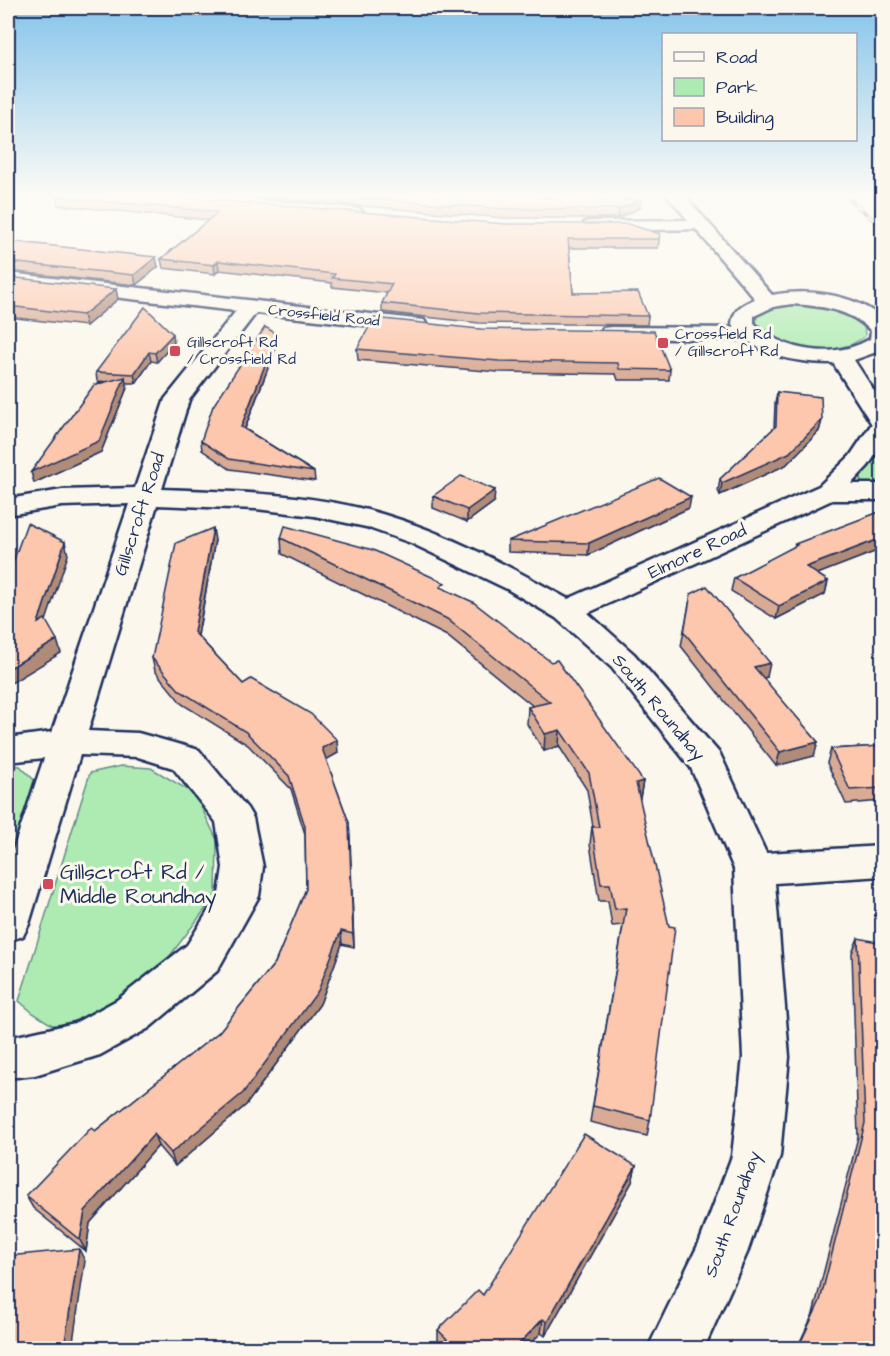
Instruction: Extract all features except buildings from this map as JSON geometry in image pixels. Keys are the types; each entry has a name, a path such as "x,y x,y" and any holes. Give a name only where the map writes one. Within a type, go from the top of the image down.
{"street":[{"path":"728,257 767,301"},
{"name":"Crossfield Road","path":"8,279 433,327"},
{"path":"814,299 837,303 857,310 877,318 882,330 880,342 865,351 840,356 788,351 766,344 750,334 742,324 744,314 754,306 767,301 814,299"},
{"name":"Gillscroft Road","path":"8,924 177,399 250,307"},
{"path":"593,333 750,334"},
{"path":"840,356 882,421"},
{"name":"Elmore Road","path":"567,611 828,492 859,460 882,427"},
{"name":"Elmore Road","path":"828,492 882,492"},
{"name":"South Roundhay","path":"8,507 62,498 145,496 256,501 314,508 373,520 421,537 468,559 518,583 567,611 623,661 662,706 707,763 754,869 766,1057 756,1156 721,1253 676,1348"},
{"path":"8,750 68,742 138,745 186,759 234,818 243,867 239,896 202,958 133,1014 84,1041 35,1054 8,1058"},
{"path":"754,869 882,861"}],"green space":[{"path":"786,304 817,306 837,311 864,326 865,336 839,348 809,349 780,341 767,335 756,326 757,316 768,308"},
{"path":"882,450 882,487 860,482 863,468"},
{"path":"8,765 20,766 34,780 8,867"},
{"path":"121,766 151,768 195,794 217,840 216,895 154,977 84,1024 52,1025 19,1001 90,773"}],"place":[{"name":"Crossfield Rd / Gillscroft Rd","path":"663,343"},
{"name":"Gillscroft Rd / Crossfield Rd","path":"175,351"},
{"name":"Gillscroft Rd / Middle Roundhay","path":"48,884"}]}
